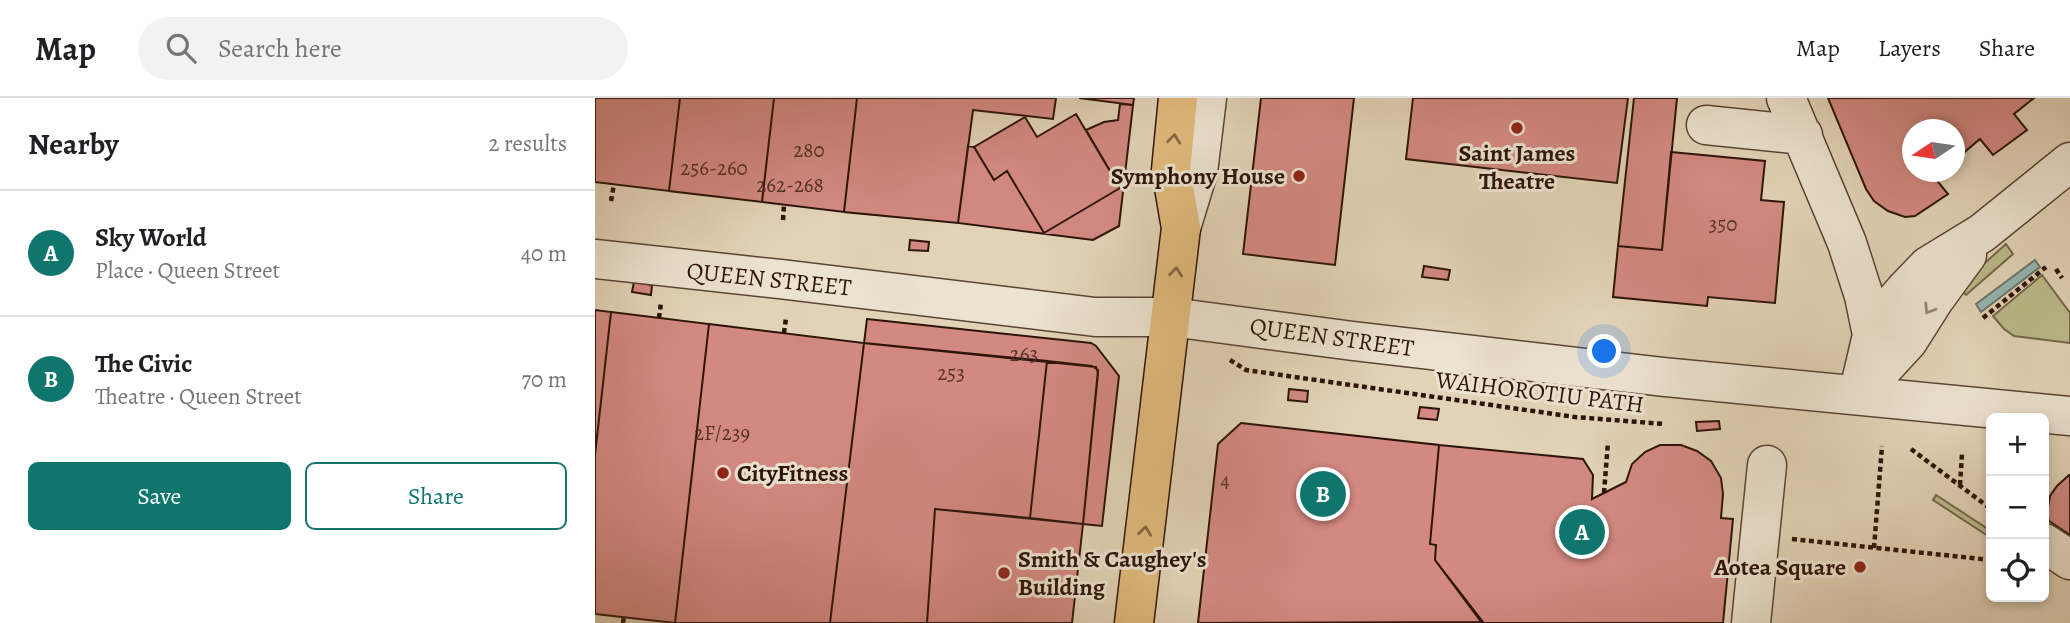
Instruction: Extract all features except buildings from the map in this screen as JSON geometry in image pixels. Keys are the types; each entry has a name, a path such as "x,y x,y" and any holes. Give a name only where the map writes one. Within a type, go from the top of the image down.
{"main road":[{"path":"1134,623 1181,228 1171,170 1178,98"}],"street":[{"path":"1181,228 1198,172 1207,98"},
{"path":"1786,98 1847,243 1864,296 1872,335"},
{"path":"1706,125 1803,135"},
{"path":"1847,243 1870,265 1885,271 1908,272 1928,266 1982,233 2070,162"},
{"path":"1858,394 1908,341 1982,233"},
{"name":"QUEEN STREET","path":"595,259 1095,317 1171,317 1664,377 2070,416"},
{"path":"1858,394 1872,335 1891,306 1928,266"},
{"path":"1751,623 1767,465"},
{"path":"2049,546 2070,560"}],"path":[{"path":"611,201 614,184"},
{"path":"783,220 785,205"},
{"path":"1983,318 2046,267"},
{"path":"2056,269 2062,278"},
{"path":"659,318 661,303"},
{"path":"784,333 786,317"},
{"name":"WAIHOROTIU PATH","path":"1246,370 1575,417 1664,424"},
{"path":"1604,493 1608,442"},
{"path":"1874,548 1882,446"},
{"path":"1911,449 1986,505"},
{"path":"1960,486 1962,454"},
{"path":"1760,536 1986,559"}],"green space":[{"path":"2006,244 2013,254 1966,295 1958,287"},
{"path":"2042,275 2070,313 2070,343 2014,336 1993,316"},
{"path":"1936,495 1986,528 1986,535 1933,500"}],"water":[{"path":"2035,260 2040,267 1981,312 1976,304"}],"place":[{"name":"Saint James Theatre","path":"1517,128"},
{"name":"Symphony House","path":"1299,176"},
{"name":"CityFitness","path":"723,473"},
{"name":"The Civic","path":"1323,494"},
{"name":"Sky World","path":"1582,532"},
{"name":"Aotea Square","path":"1860,567"},
{"name":"Smith & Caughey's Building","path":"1004,573"}]}
